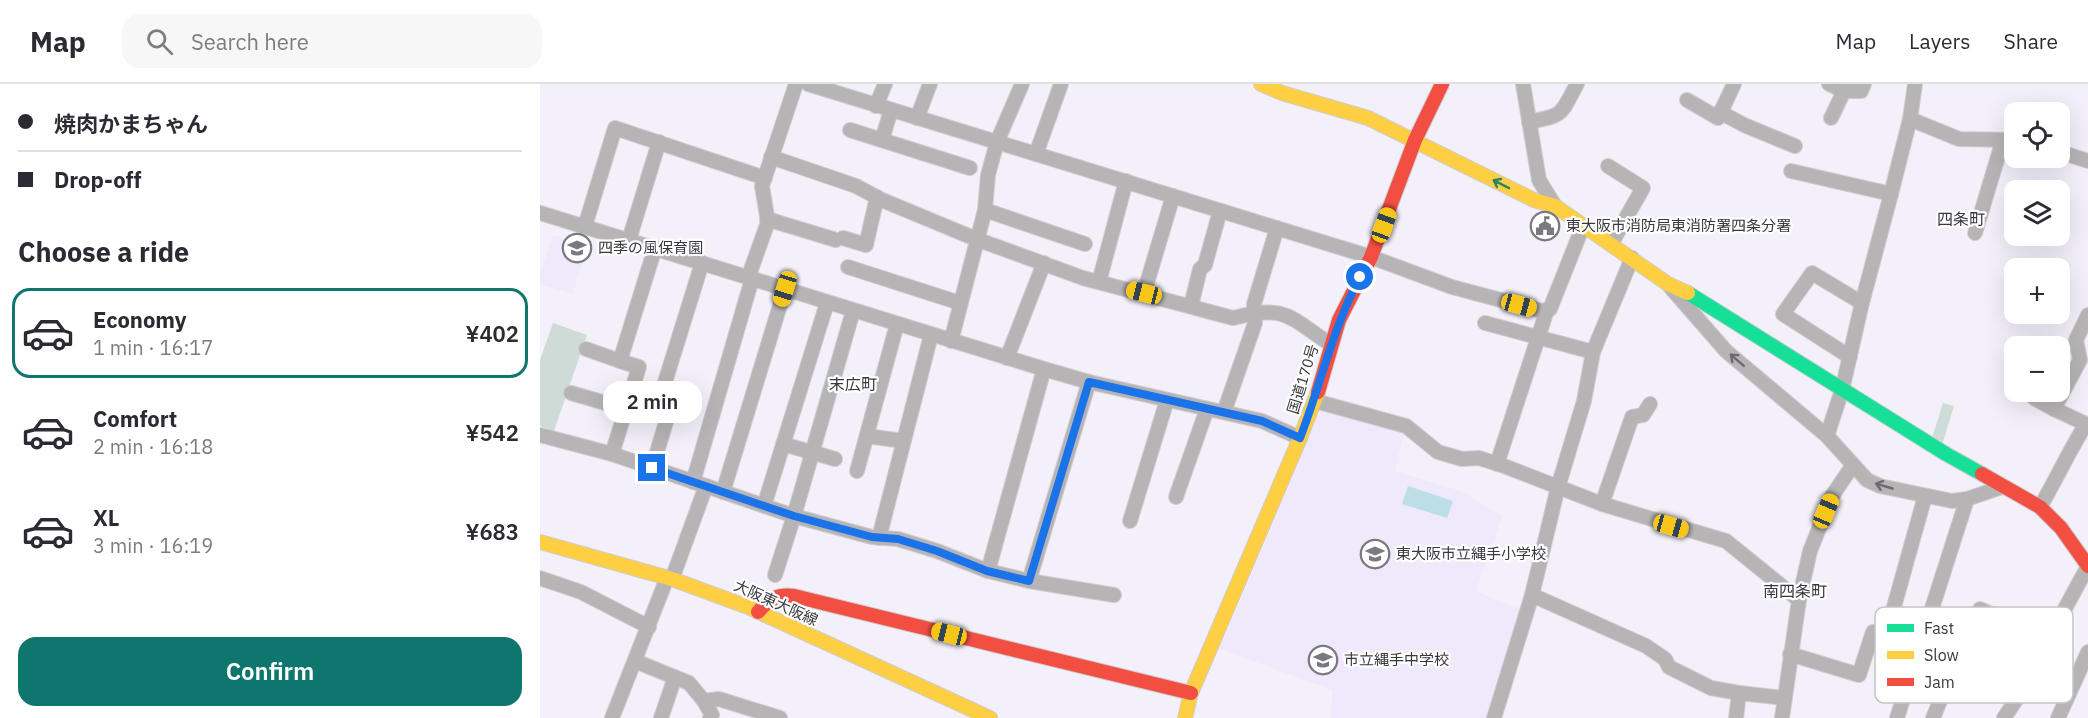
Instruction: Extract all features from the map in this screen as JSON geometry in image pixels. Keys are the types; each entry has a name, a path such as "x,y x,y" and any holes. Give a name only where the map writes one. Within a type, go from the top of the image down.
{"main road":[{"path":"1261,84 1282,93 1368,118 1534,200 1555,206 1668,284 1694,296 1842,390 2002,487 2040,507 2061,528 2088,566"},
{"name":"国道170号","path":"1185,718 1191,693 1315,401 1330,344 1349,297 1371,257 1415,140 1442,84"},
{"name":"大阪東大阪線","path":"540,542 670,578 758,612 990,718"},
{"path":"758,612 769,598 782,594 794,596 1191,693"}],"street":[{"path":"612,718 670,578 699,484 767,219 762,186 796,84"},
{"path":"808,84 1371,257 1452,287 1542,311 1547,310"},
{"path":"876,106 885,84"},
{"path":"917,118 930,84"},
{"path":"951,341 985,210 988,176 997,142 1022,84"},
{"path":"1036,154 1061,84"},
{"path":"1523,84 1539,180 1555,206"},
{"path":"1529,122 1555,117 1563,111 1577,84"},
{"path":"1687,100 1718,118 1734,84"},
{"path":"1829,84 1844,91 1861,91 1864,84"},
{"path":"1827,436 1842,390 1910,118 1914,84"},
{"path":"1831,118 1844,91"},
{"path":"882,140 891,110"},
{"path":"1720,112 1744,125 1795,146"},
{"path":"1910,118 1959,139 2004,140"},
{"path":"585,226 615,128 765,178"},
{"path":"850,130 970,168"},
{"path":"629,240 659,142"},
{"path":"1975,233 2004,154"},
{"path":"2070,154 2087,158"},
{"path":"771,157 856,186 976,239 1099,282 1233,318 1254,312 1280,312 1293,317 1330,344"},
{"path":"1608,166 1643,188 1611,244"},
{"path":"1791,171 1891,194"},
{"path":"1099,282 1126,181"},
{"path":"1144,293 1173,196"},
{"path":"767,219 866,245 877,197"},
{"path":"985,210 1085,244"},
{"path":"1191,306 1200,269 1205,266 1220,211"},
{"path":"541,216 585,226 827,303 1089,382 1262,421 1300,438"},
{"path":"1497,464 1547,310 1550,309 1583,226"},
{"path":"1224,412 1255,323 1254,304 1277,228"},
{"path":"620,361 655,248"},
{"path":"1494,718 1532,595 1558,487 1584,401 1593,352 1632,258"},
{"path":"661,395 702,263"},
{"path":"1007,358 1044,263"},
{"path":"848,267 960,303"},
{"path":"1850,357 1783,314 1812,273 1862,303"},
{"path":"1668,284 1726,351 1827,436 1867,480 1880,486 1952,501 1967,499 2002,487"},
{"path":"723,492 785,289"},
{"path":"764,506 827,303"},
{"path":"775,575 853,311"},
{"path":"2054,409 2080,360 2076,340 2088,315"},
{"path":"1485,323 1593,352"},
{"path":"857,471 897,324"},
{"path":"879,537 931,335"},
{"path":"586,349 639,367 612,454"},
{"path":"987,571 1044,369"},
{"path":"1029,581 1089,382"},
{"path":"633,387 666,397 671,406 652,468"},
{"path":"571,393 626,409"},
{"path":"1130,521 1167,400"},
{"path":"1315,401 1406,426 1438,452 1462,459 1479,458 1602,504 1726,541 1799,600"},
{"path":"2040,507 2068,453 2087,425 2041,402"},
{"path":"1602,504 1632,417 1643,416 1650,404"},
{"path":"1176,497 1207,409"},
{"path":"540,435 612,454 794,516 879,537 898,539 937,551 987,571 1029,581 1114,595"},
{"path":"867,436 903,441"},
{"path":"783,444 835,459"},
{"path":"1782,718 1799,600 1810,551 1832,496 1853,465"},
{"path":"1894,607 1925,496"},
{"path":"1932,607 1967,499"},
{"path":"2066,607 2088,566"},
{"path":"540,578 581,592 649,627"},
{"path":"1532,595 1646,646 1665,659 1669,667 1711,688 1785,698"},
{"path":"1790,654 1859,675 1873,632"},
{"path":"2073,685 2088,652"},
{"path":"635,661 689,683 704,701 712,715 710,718"},
{"path":"660,718 675,677"},
{"path":"1736,718 1739,693"},
{"path":"704,701 719,699 780,718"},
{"path":"1897,718 1902,703"},
{"path":"1933,718 1939,703"},
{"path":"2004,718 2014,703"},
{"path":"2058,718 2065,703"}],"shaded area":[{"path":"553,235 587,246 573,294 540,284 540,276"},
{"path":"553,323 587,335 554,431 540,426 540,360"},
{"path":"1943,403 1954,406 1942,445 1932,438"},
{"name":"東大阪市立縄手小学校","path":"1331,411 1392,426 1404,434 1395,471 1461,491 1502,516 1476,591 1523,611 1490,718 1331,718 1332,690 1220,649 1320,412 1330,413"}],"water":[{"path":"1408,486 1453,501 1447,518 1402,504"}],"traffic: fast":[{"path":"1688,293 1946,454 1982,474"}],"traffic: slow":[{"path":"1261,84 1282,93 1368,118 1534,200 1555,206 1668,284 1688,293"},
{"path":"1185,718 1191,693 1318,392"},
{"path":"540,542 672,579 748,607 990,718"}],"traffic: jam":[{"path":"1318,392 1339,320 1371,257 1415,140 1442,84"},
{"path":"1982,474 2040,507 2061,528 2088,566"},
{"path":"758,612 774,598 794,596 1191,693"}],"place":[{"name":"東大阪市消防局東消防署四条分署","path":"1545,226"},
{"name":"四季の風保育園","path":"577,248"},
{"name":"東大阪市立縄手小学校","path":"1375,554"},
{"name":"市立縄手中学校","path":"1323,660"}],"district":[{"name":"四条町","path":"1961,219"},
{"name":"末広町","path":"853,384"},
{"name":"南四条町","path":"1795,591"}],"route":[{"path":"652,468 794,516 872,537 898,539 937,551 987,571 1029,581 1089,382 1262,421 1300,438 1315,401 1330,344 1349,297 1360,277"}]}
